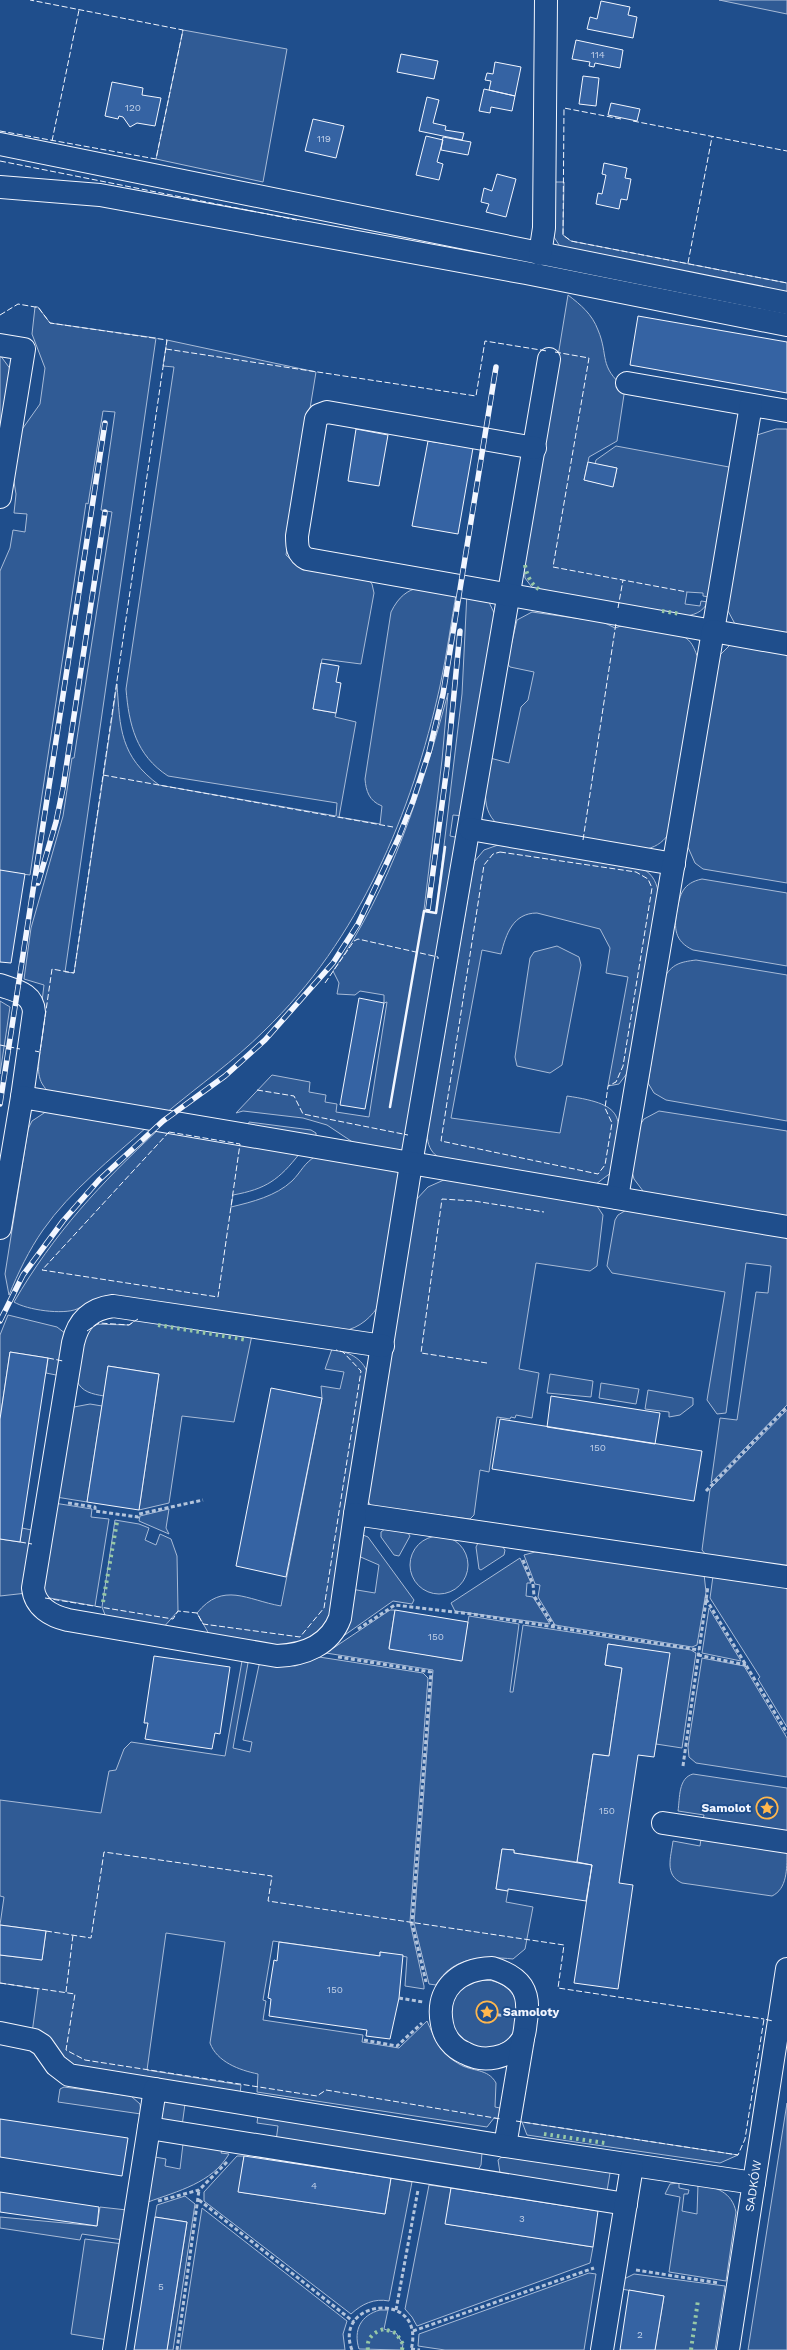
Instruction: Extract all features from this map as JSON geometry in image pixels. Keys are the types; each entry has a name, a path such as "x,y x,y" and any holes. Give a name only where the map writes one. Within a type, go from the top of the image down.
{"street":[{"path":"540,254 544,228 546,0"},
{"path":"0,144 787,303"},
{"path":"0,186 100,194 787,324"},
{"path":"0,345 24,349 0,497"},
{"path":"382,1346 113,1306 93,1311 79,1324 75,1336 33,1588 38,1603 52,1615 68,1620 277,1656 299,1654 320,1644 336,1627 340,1618 411,1164 470,829 549,359"},
{"path":"627,383 787,412"},
{"path":"617,1198 750,405"},
{"path":"535,448 327,412 321,413 316,419 297,536 298,551 301,556 307,558 787,644"},
{"path":"470,829 674,864"},
{"path":"0,985 27,995 34,1003 22,1097 0,1228"},
{"path":"22,1097 787,1227"},
{"path":"355,1514 787,1577"},
{"path":"663,1823 787,1842"},
{"path":"489,2182 513,2100 523,2039 528,2002 527,1994 518,1981 506,1972 492,1968 476,1969 463,1974 451,1984 443,1996 440,2011 442,2026 448,2040 458,2050 472,2057 487,2059 501,2056 514,2050 523,2039"},
{"name":"SADKÓW","path":"728,2350 787,1969"},
{"path":"0,2033 34,2040 42,2045 56,2065 69,2074 632,2166 754,2182"},
{"path":"487,2059 500,2074 513,2100"},
{"path":"114,2350 155,2089"},
{"path":"149,2128 626,2204"},
{"path":"602,2350 620,2267 632,2166"}],"path":[{"path":"706,1491 787,1407"},
{"path":"48,1499 96,1507 95,1511 138,1517 139,1514 203,1500"},
{"path":"522,1558 533,1584 534,1596 554,1627"},
{"path":"683,1766 711,1566"},
{"path":"706,1600 787,1733"},
{"path":"354,1632 395,1605 554,1627 699,1650"},
{"path":"698,1655 746,1665"},
{"path":"330,1656 430,1672 412,1923 427,1986"},
{"path":"399,1998 423,2002 426,1994"},
{"path":"364,2040 397,2046 422,2022"},
{"path":"154,2202 199,2190 246,2142"},
{"path":"396,2310 422,2170"},
{"path":"177,2350 199,2190"},
{"path":"199,2200 354,2322"},
{"path":"413,2331 594,2268 620,2267 738,2286"},
{"path":"352,2350 350,2333 354,2322 362,2313 373,2308 385,2307 396,2310 409,2323 413,2331 411,2349 420,2350"}],"shaded area":[{"path":"719,0 787,0 787,14"},
{"path":"183,30 287,49 263,182 156,159"},
{"path":"554,182 564,182 563,235 571,241 787,283 787,294 561,248 554,237"},
{"path":"568,295 582,306 593,319 601,339 607,367 625,388 617,441 589,457 584,480 613,486 617,468 595,464 596,460 616,446 729,467 709,597 703,596 703,593 687,592 685,604 700,606 701,601 708,602 703,609 694,614 681,617 534,590 525,578 524,564"},
{"path":"35,307 38,307 50,323 156,338 65,972 74,973 117,684 121,728 129,752 146,774 159,785 336,816 337,803 168,776 148,759 141,749 132,727 126,689 174,367 163,366 167,340 316,372 286,555 296,564 367,578 372,584 374,593 361,664 322,659 313,709 336,713 335,717 356,722 339,817 380,824 382,806 369,795 365,779 391,612 397,602 411,590 427,587 457,589 440,686 414,781 397,827 377,872 354,915 328,957 298,995 264,1031 166,1113 50,1093 40,1079 40,1052 36,1051 44,985 24,979 31,928 63,816 72,758 74,758 112,512 101,510 115,412 103,411 88,504 86,503 30,875 0,871 0,571 10,548 13,530 25,532 27,514 14,513 16,494 12,470 18,435 40,404 45,368 32,334"},
{"path":"0,355 14,374 0,466"},
{"path":"776,429 787,429 787,634 735,624 727,609 757,435"},
{"path":"467,592 488,600 495,615 464,816 453,815 450,836 460,838 411,1131 401,1152 363,1149 327,1125 303,1118 243,1111 236,1113 272,1075 310,1082 309,1092 326,1095 325,1102 337,1104 336,1112 369,1117 387,1002 384,1003 384,995 360,991 355,995 337,994 339,983 333,971 354,939 372,906 403,837 427,766 448,693 424,910 436,913 462,694"},
{"path":"532,612 603,622 615,628 624,625 665,631 681,635 694,647 698,658 670,832 663,841 654,846 647,849 502,828 489,813 486,805 486,787 490,758 509,763 521,707 528,700 534,672 510,667 507,663 517,620"},
{"path":"730,645 787,653 787,883 703,869 695,863 687,845 719,656"},
{"path":"498,845 643,869 652,877 657,888 659,896 628,1072 619,1084 608,1086 628,977 606,973 610,948 600,929 537,913 529,914 516,921 512,926 505,939 501,954 482,950 451,1118 560,1133 567,1096 602,1104 611,1110 616,1117 619,1127 612,1172 596,1184 438,1157 429,1145 427,1135 474,862 484,850"},
{"path":"702,879 787,893 787,966 693,950 682,942 676,928 676,917 680,899 687,886"},
{"path":"557,946 579,957 581,965 562,1065 550,1073 517,1066 515,1057 530,958 534,952"},
{"path":"696,960 787,975 787,1121 666,1100 654,1093 648,1083 664,978 677,965"},
{"path":"0,1001 10,1007 0,1074"},
{"path":"47,1111 147,1127 92,1176 54,1215 28,1254 9,1295 5,1274 28,1129 32,1121"},
{"path":"659,1111 787,1131 787,1222 646,1195 634,1179 631,1168 640,1125 644,1119"},
{"path":"249,1122 311,1130 316,1133 316,1136 248,1126"},
{"path":"159,1129 300,1153 271,1182 254,1190 233,1195 231,1207 255,1201 279,1191 292,1181 305,1165 316,1156 399,1169 381,1302 374,1312 365,1321 349,1330 343,1331 106,1296 77,1309 63,1312 36,1309 14,1302 45,1253 62,1231 98,1189"},
{"path":"446,1179 595,1203 603,1215 597,1266 590,1271 536,1263 519,1369 539,1373 532,1418 516,1415 515,1418 511,1417 510,1419 497,1417 489,1472 480,1470 474,1515 470,1519 371,1506 368,1501 414,1202 428,1187"},
{"path":"628,1209 787,1236 787,1405 711,1483 720,1418 737,1420 756,1292 768,1293 771,1266 746,1263 726,1413 717,1414 707,1400 725,1292 612,1273 607,1266 615,1220 618,1215"},
{"path":"8,1315 57,1327 66,1334 61,1376 46,1373 48,1358 10,1352 0,1419 0,1335"},
{"path":"141,1316 252,1335 234,1422 182,1416 169,1503 139,1510 159,1374 108,1366 104,1396 85,1390 77,1381 81,1336 92,1324 129,1325"},
{"path":"332,1349 354,1356 362,1363 368,1374 330,1624 292,1648 209,1634 197,1613 207,1603 216,1598 236,1595 281,1606 322,1398 321,1386 340,1389 344,1372 325,1369"},
{"path":"550,1374 593,1381 591,1397 547,1393"},
{"path":"601,1383 639,1389 636,1404 599,1398"},
{"path":"648,1390 693,1398 693,1405 680,1415 669,1417 669,1412 645,1409"},
{"path":"90,1404 102,1406 87,1502 56,1497 69,1415 74,1407"},
{"path":"787,1410 787,1566 706,1555 702,1550 710,1489"},
{"path":"54,1503 92,1509 91,1517 109,1519 95,1606 44,1597 41,1594"},
{"path":"169,1509 166,1528 169,1534 139,1521 140,1516"},
{"path":"115,1520 139,1524 149,1528 145,1540 156,1545 160,1534 171,1539 177,1556 178,1611 162,1629 107,1620 102,1607"},
{"path":"22,1528 36,1531 27,1593 0,1596 0,1539 20,1542"},
{"path":"385,1529 408,1533 410,1536 399,1556 394,1555 381,1537 381,1532"},
{"path":"363,1535 368,1537 414,1600 412,1604 393,1601 332,1644 351,1589 375,1593 379,1565 356,1555"},
{"path":"439,1536 450,1538 460,1544 466,1554 468,1565 466,1576 460,1586 450,1592 439,1594 428,1592 418,1586 412,1576 410,1565 412,1554 418,1544 428,1538"},
{"path":"478,1543 502,1546 505,1550 504,1555 481,1570 479,1569 476,1547"},
{"path":"535,1552 704,1574 706,1592 697,1645 692,1647 555,1625 538,1597 540,1585 535,1584 524,1555"},
{"path":"520,1558 531,1583 527,1583 526,1596 533,1597 550,1624 455,1611 451,1603"},
{"path":"713,1576 787,1587 787,1727 758,1679 760,1677 710,1598"},
{"path":"709,1608 741,1661 702,1653"},
{"path":"390,1610 395,1610 389,1648 461,1661 469,1616 519,1624 510,1692 513,1692 523,1625 691,1650 696,1653 682,1748 656,1744 669,1654 608,1644 605,1665 622,1668 609,1756 593,1754 577,1862 514,1853 514,1850 502,1849 496,1889 508,1891 506,1902 533,1907 525,1949 513,1959 480,1958 460,1963 443,1975 436,1985 429,1984 414,1923 433,1670 326,1653"},
{"path":"319,1657 423,1673 428,1678 410,1922 424,1989 405,1986 407,1957 380,1952 380,1956 273,1941 263,2000 266,2001 263,2020 363,2035 362,2042 399,2048 427,2021 436,2040 448,2056 464,2066 489,2075 496,2083 495,2107 500,2108 499,2119 494,2118 487,2127 257,2092 258,2074 229,2064 213,2050 210,2043 225,1942 166,1933 147,2070 241,2085 240,2094 71,2067 32,2033 38,1989 0,1983 0,1955 42,1960 46,1931 0,1925 4,1897 0,1896 0,1800 101,1813 109,1771 116,1770 124,1749 131,1742 225,1756 242,1661 248,1663 233,1748 250,1752 252,1742 243,1740 259,1665 263,1663 295,1666"},
{"path":"702,1658 744,1666 787,1738 787,1777 696,1763 689,1757 688,1747"},
{"path":"693,1774 787,1788 787,1833 703,1820 704,1815 678,1811 682,1784 688,1776"},
{"path":"701,1839 787,1853 785,1878 781,1889 772,1896 682,1883 676,1880 670,1865 673,1841 700,1846"},
{"path":"485,1980 498,1983 509,1990 516,2001 519,2014 516,2027 509,2038 498,2045 485,2048 472,2045 461,2038 454,2027 451,2014 454,2001 461,1990 472,1983"},
{"path":"64,2087 131,2096 140,2104 141,2114 58,2102 60,2089"},
{"path":"163,2101 185,2104 182,2126 161,2120"},
{"path":"787,2103 787,2350 748,2350"},
{"path":"258,2116 482,2153 481,2165 478,2170 276,2141 278,2126 257,2123"},
{"path":"522,2122 738,2155 720,2163 527,2135"},
{"path":"183,2144 222,2150 221,2153 229,2154 222,2164 204,2179 182,2190 148,2202 155,2157 166,2159 165,2166 180,2169"},
{"path":"504,2155 609,2172 607,2191 500,2173 498,2160"},
{"path":"237,2156 244,2156 239,2192 385,2214 391,2178 412,2182 389,2301 378,2300 368,2303 359,2307 351,2314 204,2201 204,2192"},
{"path":"679,2183 679,2188 689,2190 688,2194 684,2194 682,2211 697,2214 698,2184 717,2189 727,2195 734,2205 736,2212 726,2281 669,2272 680,2197 665,2194 670,2184"},
{"path":"429,2185 451,2188 446,2224 593,2247 590,2263 417,2326 405,2309"},
{"path":"185,2196 195,2204 173,2350 167,2350 187,2222 155,2217 157,2205"},
{"path":"100,2207 127,2210 123,2240 82,2234 80,2240 0,2228 0,2217 97,2226"},
{"path":"202,2208 347,2321 343,2334 345,2350 180,2350"},
{"path":"85,2239 123,2244 108,2340 71,2334"},
{"path":"589,2273 596,2274 584,2350 445,2350 418,2346 419,2334"},
{"path":"634,2274 725,2286 715,2350 655,2350 664,2296 621,2289 624,2279"},
{"path":"388,2310 384,2329 396,2333 403,2344 402,2350 359,2349 357,2336 360,2324 373,2312"}],"building":[{"path":"601,1 630,7 628,15 637,17 633,38 587,29 590,17 597,19"},
{"path":"576,40 623,50 620,68 595,63 594,67 589,66 590,62 572,59"},
{"path":"401,54 438,61 434,79 397,72"},
{"path":"495,62 521,67 515,96 489,90 491,81 485,80 487,73 493,74"},
{"path":"583,76 599,78 596,106 579,104"},
{"path":"112,82 143,88 142,95 161,98 155,126 137,123 130,127 123,117 119,116 118,119 105,116"},
{"path":"484,89 515,96 512,111 491,107 490,113 479,111"},
{"path":"427,97 439,100 433,123 446,126 445,130 464,133 462,140 419,131"},
{"path":"611,103 640,109 637,121 608,115"},
{"path":"313,119 344,126 336,158 305,151"},
{"path":"426,136 443,140 437,162 443,164 439,180 416,175"},
{"path":"443,137 471,142 468,155 441,150"},
{"path":"604,163 627,168 625,178 631,179 627,200 621,199 619,209 596,204 598,193 602,194 606,175 602,174"},
{"path":"497,174 516,179 506,217 486,212 489,204 481,202 484,188 492,191"},
{"path":"638,316 787,342 787,393 630,365"},
{"path":"356,429 388,435 379,486 348,481"},
{"path":"428,441 473,448 458,534 412,526"},
{"path":"588,462 617,468 613,487 584,480"},
{"path":"321,663 339,666 336,682 341,683 336,713 313,709"},
{"path":"0,870 25,874 11,963 0,962"},
{"path":"359,998 384,1003 365,1109 340,1105"},
{"path":"10,1352 48,1358 20,1542 0,1539 0,1419"},
{"path":"108,1366 159,1374 139,1510 87,1502"},
{"path":"271,1388 322,1398 286,1577 236,1566"},
{"path":"551,1396 660,1413 655,1444 547,1427"},
{"path":"500,1419 702,1451 694,1501 492,1469"},
{"path":"395,1610 468,1622 462,1661 389,1649"},
{"path":"608,1644 670,1653 654,1757 638,1755 619,1883 633,1885 618,1989 574,1983 592,1865 577,1862 593,1754 609,1756 622,1668 605,1665"},
{"path":"154,1656 230,1667 220,1734 215,1733 212,1749 145,1739 148,1723 144,1723"},
{"path":"502,1849 514,1850 514,1853 592,1865 586,1901 508,1889 508,1891 496,1889"},
{"path":"0,1925 46,1931 42,1960 0,1955"},
{"path":"279,1942 380,1956 380,1952 403,1955 399,1998 390,2039 366,2036 367,2030 269,2016 271,1999 268,1998 274,1960 277,1961"},
{"path":"0,2119 128,2138 122,2176 0,2157"},
{"path":"244,2156 391,2178 385,2214 238,2192"},
{"path":"451,2188 598,2211 593,2247 445,2224"},
{"path":"0,2192 99,2207 97,2226 0,2212"},
{"path":"155,2217 187,2222 167,2350 134,2350"},
{"path":"629,2290 664,2296 655,2350 620,2350"}],"railway":[{"path":"0,1321 23,1275 63,1221 99,1180 163,1121 225,1076 265,1040 333,963 358,924 398,839 429,752 443,694 496,367"},
{"path":"0,1104 105,423"},
{"path":"38,883 56,822 63,788 105,512"},
{"path":"428,909 447,767 460,631"}],"hedge":[{"path":"525,565 530,581 542,591"},
{"path":"662,611 681,614"},
{"path":"158,1325 247,1340"},
{"path":"103,1602 117,1522"},
{"path":"544,2134 605,2143"},
{"path":"691,2350 698,2300"},
{"path":"368,2350 368,2342 371,2336 384,2329 396,2333 403,2344 402,2350"}],"fence":[{"path":"0,131 156,159 183,30 30,0"},
{"path":"52,141 79,10"},
{"path":"621,119 564,108 563,235 571,241 787,283"},
{"path":"633,121 787,151"},
{"path":"688,263 712,137"},
{"path":"0,161 297,220"},
{"path":"0,315 18,304 38,307 50,323 167,340 74,973 52,969 40,1052 35,1051"},
{"path":"166,349 476,396 485,341 547,351"},
{"path":"555,352 589,358 553,567 687,592"},
{"path":"618,608 623,580"},
{"path":"583,840 616,623"},
{"path":"103,775 393,827"},
{"path":"500,852 636,872 648,879 652,888 623,1066 616,1082 608,1086 605,1108 612,1123 605,1165 598,1174 441,1141 484,865 493,854 500,852"},
{"path":"325,983 354,941 358,939 438,957 438,959"},
{"path":"0,1045 20,1049"},
{"path":"257,1090 294,1096 303,1114 408,1135"},
{"path":"169,1132 240,1144 218,1297 42,1270 169,1132"},
{"path":"487,1363 421,1353 442,1199 474,1201 544,1212"},
{"path":"87,1331 99,1323 129,1325 138,1319"},
{"path":"45,1598 173,1619 178,1611 197,1613 203,1624 300,1637 324,1608 361,1371 343,1352 336,1350"},
{"path":"48,1358 63,1361"},
{"path":"20,1542 32,1544"},
{"path":"46,1931 91,1938 104,1852 272,1876 268,1901 564,1945 558,1988 764,2019"},
{"path":"66,1992 73,1935"},
{"path":"0,1983 75,1994 66,2050 85,2060 317,2096 326,2090 501,2119"},
{"path":"516,2121 738,2155 745,2139 764,2019 773,2021"}],"wall":[{"path":"390,1107 424,911 436,913 445,847"}],"place":[{"name":"Samolot","path":"767,1808"},
{"name":"Samoloty","path":"487,2012"}]}
